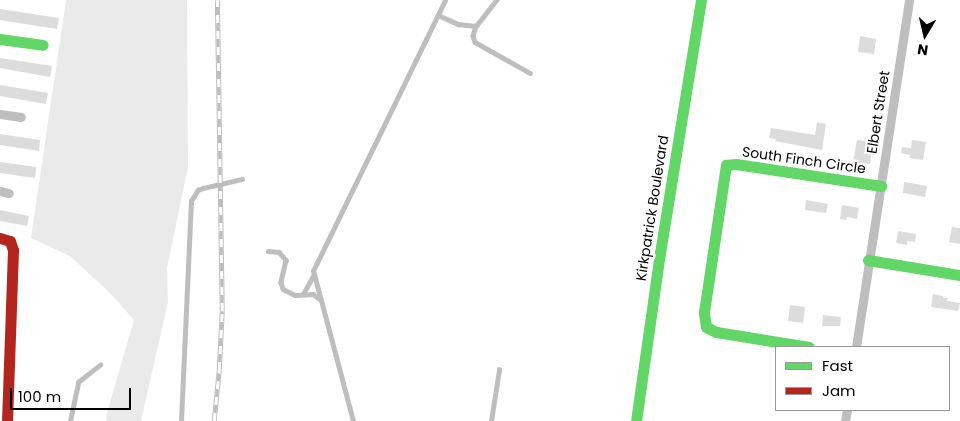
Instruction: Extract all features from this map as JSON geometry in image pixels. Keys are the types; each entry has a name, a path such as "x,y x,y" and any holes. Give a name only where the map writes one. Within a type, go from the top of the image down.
{"street":[{"name":"Kirkpatrick Boulevard","path":"636,421 660,253 701,0"},
{"name":"Elbert Street","path":"856,346 909,0"},
{"path":"0,39 43,46"},
{"path":"0,114 21,117"},
{"name":"South Finch Circle","path":"803,346 716,332 706,327 704,312 726,165 736,164 881,186"},
{"path":"5,239 13,250 7,421"},
{"path":"868,260 960,275"}],"lane":[{"path":"303,294 313,276 321,252 445,0"},
{"path":"496,0 476,26 473,36 475,42 530,73"},
{"path":"438,15 458,24 476,26"},
{"path":"181,421 191,201 198,190 242,179"},
{"path":"268,250 279,252 286,260 281,282 283,289 295,295 313,294 321,300"},
{"path":"313,276 353,421"},
{"path":"70,421 78,382 100,365"},
{"path":"491,421 499,370"}],"shaded area":[{"path":"66,0 187,0 188,167 167,268 168,302 141,421 107,421 106,416 134,320 111,294 70,256 31,238"}],"building":[{"path":"0,9 59,18 57,29 0,20"},
{"path":"860,36 876,39 874,54 858,52"},
{"path":"0,58 52,66 50,77 0,68"},
{"path":"0,85 48,93 46,104 0,96"},
{"path":"817,122 826,124 822,150 775,141 776,139 769,138 771,128 815,135"},
{"path":"0,134 40,140 39,151 0,145"},
{"path":"857,140 873,142 870,164 853,162"},
{"path":"912,140 926,142 923,160 909,158 910,155 901,153 902,147 911,148"},
{"path":"0,162 36,167 35,178 0,173"},
{"path":"904,182 927,186 925,197 903,193"},
{"path":"806,200 828,204 826,213 805,210"},
{"path":"842,205 859,208 857,219 847,217 846,220 840,219"},
{"path":"0,210 29,216 27,226 0,221"},
{"path":"952,227 960,228 960,244 949,242"},
{"path":"898,231 916,234 915,242 907,241 907,245 896,243"},
{"path":"933,294 948,298 947,301 960,303 958,311 931,307"},
{"path":"790,305 805,307 803,323 788,321"},
{"path":"823,315 841,317 840,326 822,326"}],"railway":[{"path":"214,421 222,311 217,0"}],"traffic: fast":[{"path":"636,421 660,253 701,0"},
{"path":"0,39 43,45"},
{"path":"803,346 716,332 706,327 704,312 726,165 736,164 881,186"},
{"path":"868,260 960,275"}],"traffic: jam":[{"path":"0,238 10,241 13,250 7,421"}]}
